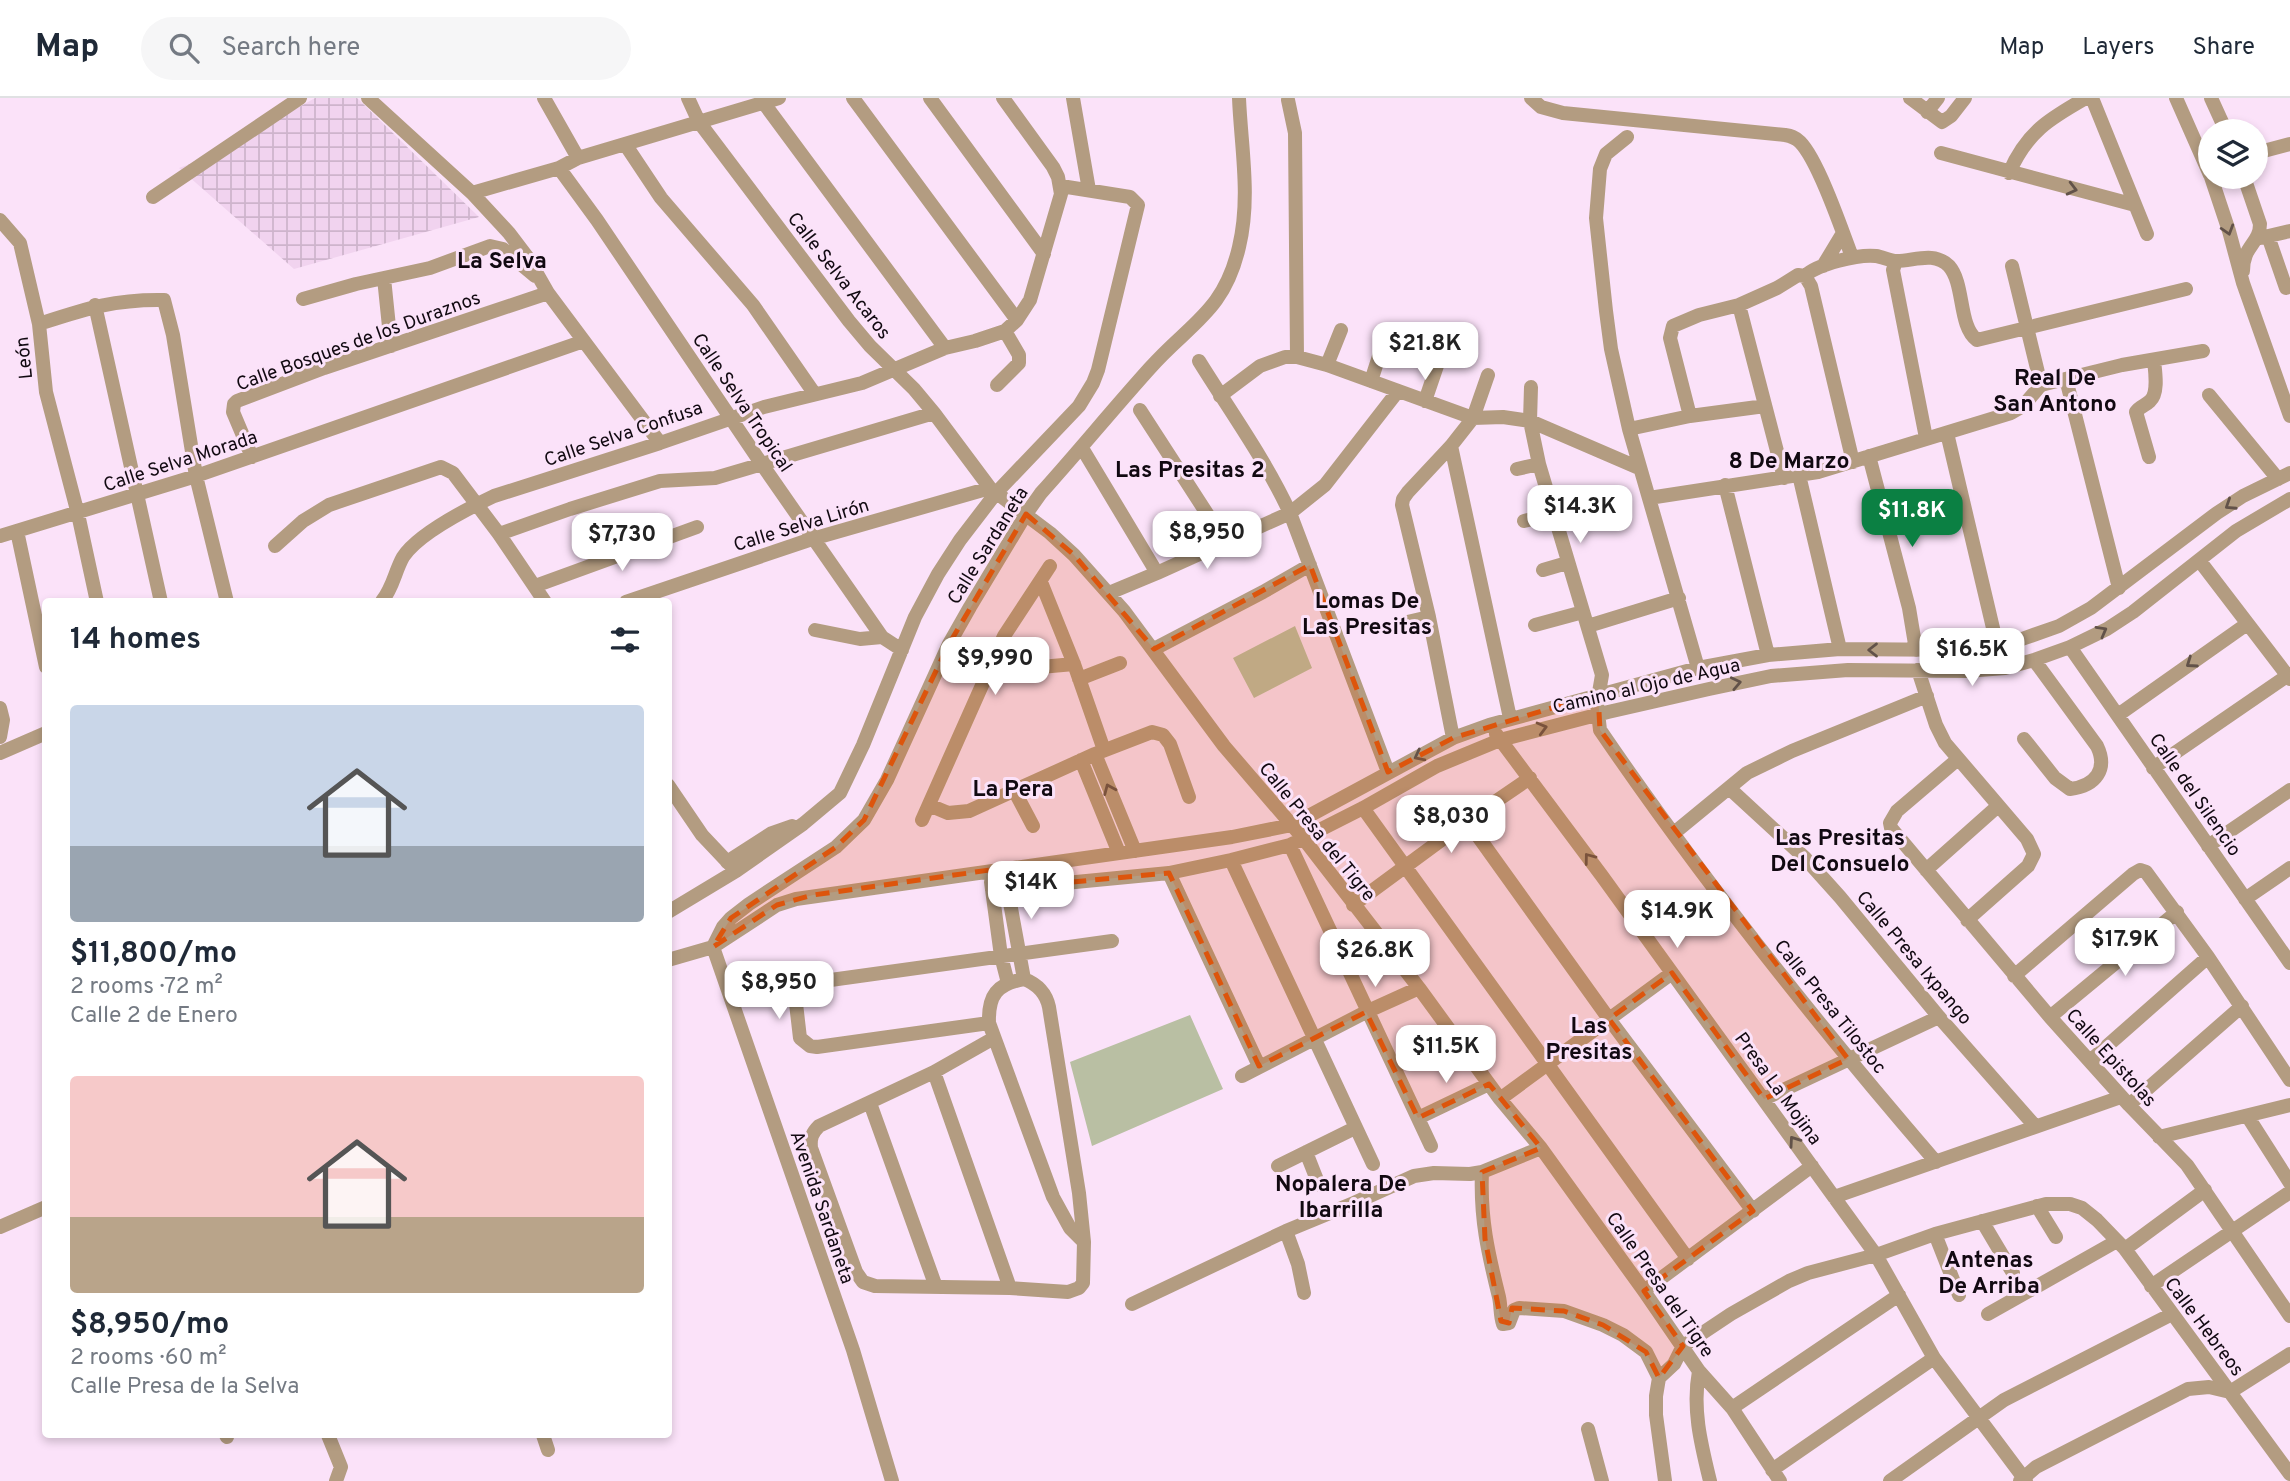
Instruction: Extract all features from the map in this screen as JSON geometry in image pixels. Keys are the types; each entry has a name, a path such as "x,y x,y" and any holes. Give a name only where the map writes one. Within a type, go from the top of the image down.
{"street":[{"path":"153,197 300,98"},
{"path":"368,98 472,193 509,233 528,258 548,293 660,443"},
{"path":"544,98 578,158"},
{"name":"Calle Selva Acaros","path":"688,98 699,122 849,321 934,412 996,493"},
{"path":"472,193 559,168 578,158 779,98"},
{"path":"853,98 1017,320"},
{"path":"930,98 1044,254"},
{"path":"672,909 731,866 803,824 840,793 863,745 915,617 937,574 996,493 1079,406 1093,383 1139,210 1137,202 1130,197 1061,186 1053,167 1003,98"},
{"path":"1073,98 1089,190"},
{"name":"Calle Sardaneta","path":"706,950 731,918 836,848 864,820 887,780 950,644 1022,510 1082,448 1149,369 1205,317 1224,289 1244,224 1244,167 1238,98"},
{"path":"1531,98 1541,107 1550,104 1563,113 1795,138 1805,148 1817,172 1852,257"},
{"path":"1910,98 1938,120 1946,120 1965,98"},
{"path":"1927,111 1938,98"},
{"path":"2009,173 2015,158 2037,128 2086,98"},
{"path":"2092,98 2147,234"},
{"path":"2176,98 2198,147"},
{"path":"2211,98 2221,119"},
{"path":"1288,100 1295,132 1297,357"},
{"path":"763,102 945,348"},
{"path":"1627,137 1606,154 1600,169 1596,218 1606,311 1639,468 1698,668"},
{"path":"625,144 661,198 753,305 814,393"},
{"path":"2268,150 2290,144"},
{"path":"1941,153 2135,205"},
{"name":"Calle Selva Tropical","path":"559,168 605,231 812,539 882,637 902,650"},
{"name":"Calle Selva Confusa","path":"384,598 404,555 413,545 477,504 731,418 814,393 862,383 945,348 1005,331 1017,320 1030,300 1060,203 1061,186"},
{"path":"2215,189 2243,283 2290,416"},
{"path":"2248,189 2262,238 2286,288"},
{"path":"0,220 20,243 38,324"},
{"path":"2243,283 2244,256 2262,238 2290,231"},
{"path":"1823,266 1843,233"},
{"path":"303,299 430,268 490,246 503,249 538,279"},
{"path":"1690,416 1670,338 1671,330 1677,324 1739,305 1798,275 1805,276 1815,268 1852,257 1878,256 1896,261 1939,259 1951,268 1970,332 1977,340 2186,289"},
{"path":"1896,261 1893,270 1926,438"},
{"path":"2012,266 2041,385"},
{"path":"1805,276 1811,286 1853,462"},
{"path":"384,278 391,346"},
{"name":"Calle Bosques de los Duraznos","path":"251,457 233,412 237,401 324,368 548,293"},
{"name":"León","path":"96,598 78,514 46,392 38,324 95,305 130,300 164,300 173,335 196,476"},
{"path":"95,305 160,598"},
{"path":"1739,305 1784,478"},
{"path":"1327,365 1341,330"},
{"path":"997,385 1019,363 1019,355 1005,331"},
{"name":"Calle Selva Morada","path":"0,536 196,476 584,341"},
{"path":"1371,381 1382,347"},
{"path":"1648,498 1784,478 1853,462 2011,413 2023,406 2041,385 2203,351"},
{"path":"1220,396 1260,366 1285,357 1297,357 1327,365 1473,418 1530,421 1639,468"},
{"path":"1425,401 1440,357"},
{"path":"2148,457 2136,412 2154,397 2154,360"},
{"path":"1199,361 1280,490 1388,772"},
{"path":"1453,738 1403,499 1473,418 1488,375"},
{"path":"2066,379 2119,588"},
{"name":"Calle Presa Tilostoc","path":"1531,387 1530,421 1539,464 1602,675 1597,714 1600,730 1782,978 1936,1162"},
{"path":"1109,593 1290,513 1325,485 1398,391"},
{"path":"2209,395 2284,476"},
{"path":"1629,429 1690,416 1765,406"},
{"path":"1140,410 1227,543"},
{"path":"499,534 660,481 715,478 934,412"},
{"path":"1947,433 1997,645"},
{"path":"1451,446 1510,718"},
{"path":"1082,448 1157,573"},
{"path":"1869,456 1909,608 1916,650"},
{"path":"1517,469 1539,464"},
{"path":"275,546 303,521 329,505 441,467 453,473 542,598"},
{"path":"1799,475 1840,649"},
{"path":"196,476 226,598"},
{"name":"Camino al Ojo de Agua","path":"674,959 706,950 777,905 796,898 1232,837 1292,825 1453,738 1510,718 1698,668 1768,655 1840,649 1963,650 2022,639 2059,626 2091,608 2217,513 2243,496 2284,476"},
{"path":"1725,485 1768,655"},
{"name":"Calle Presa del Tigre","path":"996,493 1022,510 1074,555 1154,649 1224,746 1292,825 1296,842 1353,905 1419,988 1500,1099 1541,1148 1699,1371 1732,1408 1776,1476"},
{"name":"Calle Selva Lirón","path":"638,598 812,539 996,493"},
{"name":"Camino al Ojo de Agua","path":"1000,889 1169,873 1296,842 1437,766 1500,740 1597,714 1771,676 1848,670 1966,671 2005,668 2034,660 2070,647 2107,629 2133,612 2236,531 2290,499"},
{"path":"1524,521 1554,514"},
{"path":"535,586 697,527"},
{"path":"17,531 42,648"},
{"path":"2153,768 2289,676 2199,560"},
{"path":"1543,569 1567,563"},
{"path":"1154,649 1310,565"},
{"path":"922,820 1004,636 1050,566"},
{"path":"1041,582 1079,679 1093,754 1119,853"},
{"path":"1535,625 1585,619 1679,598"},
{"path":"1403,623 1429,617"},
{"path":"2118,715 2247,624"},
{"path":"815,630 860,639 882,637"},
{"name":"Calle del Silencio","path":"2070,647 2245,900 2285,946 2290,963"},
{"path":"2024,739 2055,778 2070,789 2095,779 2101,769 2103,761 2097,746 2034,660"},
{"path":"1079,679 1120,663"},
{"path":"988,671 1074,664"},
{"path":"1918,670 1936,725 1945,743 2027,839 2034,854 2028,866 1967,920"},
{"path":"1674,833 1746,774 1782,756 1927,696"},
{"path":"0,708 3,720 0,737"},
{"name":"Presa La Mojina","path":"1489,725 1876,1255 1934,1357 2023,1480"},
{"path":"929,805 958,814 1093,754 1152,732 1167,739 1189,797"},
{"path":"0,753 42,735"},
{"path":"1093,754 1135,851"},
{"name":"Calle Epistolas","path":"1958,759 1897,811 1890,823 1895,833 2050,1017 2187,1165 2290,1316"},
{"path":"1353,905 1530,778"},
{"name":"Calle Presa Ixpango","path":"1729,788 1805,858 2035,1126"},
{"path":"1014,790 1033,826"},
{"path":"2208,846 2290,790"},
{"path":"672,791 702,835 731,866"},
{"path":"1926,870 1998,806"},
{"path":"1363,808 1688,1259"},
{"path":"1467,821 1609,1019 1753,1211"},
{"path":"1296,842 1366,1012 1431,1146"},
{"path":"1231,860 1373,1164"},
{"path":"2245,900 2290,868"},
{"path":"997,869 1001,956 1008,983"},
{"path":"2014,976 2133,874 2140,870 2146,872 2177,912 2290,1080"},
{"path":"1169,873 1259,1066"},
{"path":"1000,889 1024,979"},
{"path":"2050,1017 2177,912"},
{"path":"989,1023 810,1046 800,1038 795,995 796,989 809,983 1112,941"},
{"name":"Avenida Sardaneta","path":"706,950 853,1350 892,1481"},
{"path":"2090,1061 2208,957"},
{"path":"1500,1099 1672,973"},
{"path":"995,1038 934,1072 818,1126 813,1132 811,1148 859,1278 868,1285 1075,1291 1083,1283 1084,1242 1079,1193 1049,1007 1047,998 1039,988 1024,979 1008,983 996,991 989,1011 989,1023 995,1038 1053,1197 1070,1228 1084,1242"},
{"path":"1242,1076 1313,1038 1419,988"},
{"path":"1834,1197 2035,1126 2125,1101 2242,1006"},
{"path":"1764,1099 1939,1017"},
{"path":"934,1072 1010,1288"},
{"path":"1418,1118 1489,1084"},
{"path":"870,1103 936,1287"},
{"path":"2159,1137 2290,1105"},
{"path":"2248,1117 2290,1183"},
{"path":"1278,1166 1355,1128"},
{"path":"1132,1304 1286,1231 1413,1176 1482,1172 1541,1148"},
{"path":"1306,1152 1319,1185"},
{"path":"1644,1291 1812,1166"},
{"path":"1482,1172 1485,1239 1503,1324 1508,1323 1514,1310 1519,1308 1564,1311 1623,1335 1646,1352 1660,1378"},
{"path":"1988,1314 2121,1245 2205,1190"},
{"path":"2151,1286 2290,1192"},
{"name":"Calle Hebreos","path":"2037,1206 2059,1203 2082,1208 2121,1245 2290,1474"},
{"path":"1665,1481 1656,1415 1656,1395 1660,1378 1674,1364 1683,1346 1731,1314 1789,1281 1817,1270 2037,1206 2056,1237"},
{"path":"0,1227 42,1209"},
{"path":"1982,1221 2012,1273"},
{"path":"1286,1231 1298,1264 1304,1293"},
{"path":"1935,1234 1959,1295"},
{"path":"1732,1408 1899,1295"},
{"path":"1890,1481 2004,1400 2172,1314"},
{"path":"2023,1480 2036,1467 2188,1389 2208,1387 2230,1392 2290,1354"},
{"path":"1776,1476 1934,1357"},
{"path":"1699,1371 1695,1396 1696,1414 1710,1481"},
{"path":"1588,1429 1602,1481"},
{"path":"329,1438 341,1467 336,1481"},
{"path":"543,1438 548,1450"}],"highlighted area":[{"path":"1026,514 1074,555 1154,649 1310,565 1388,772 1453,738 1598,694 1600,730 1848,1059 1764,1099 1672,973 1609,1019 1753,1211 1644,1291 1683,1346 1659,1378 1646,1352 1603,1325 1564,1311 1512,1308 1509,1323 1501,1321 1485,1239 1482,1172 1541,1148 1489,1084 1418,1118 1366,1012 1259,1066 1169,873 1007,888 1004,868 813,895 777,905 713,947 731,918 836,847 864,820 949,644"}],"shaded area":[{"path":"315,98 357,98 479,217 294,269 179,168 217,154"}],"green space":[{"path":"1295,626 1312,668 1254,698 1233,658"},
{"path":"1190,1015 1223,1089 1092,1146 1070,1062"}],"district":[{"name":"La Selva","path":"502,260"},
{"name":"Real De San Antono","path":"2055,390"},
{"name":"8 De Marzo","path":"1789,460"},
{"name":"Las Presitas 2","path":"1190,469"},
{"name":"Lomas De Las Presitas","path":"1367,613"},
{"name":"La Pera","path":"1013,788"},
{"name":"Las Presitas Del Consuelo","path":"1840,850"},
{"name":"Las Presitas","path":"1589,1038"},
{"name":"Nopalera De Ibarrilla","path":"1341,1196"},
{"name":"Antenas De Arriba","path":"1989,1272"}]}
